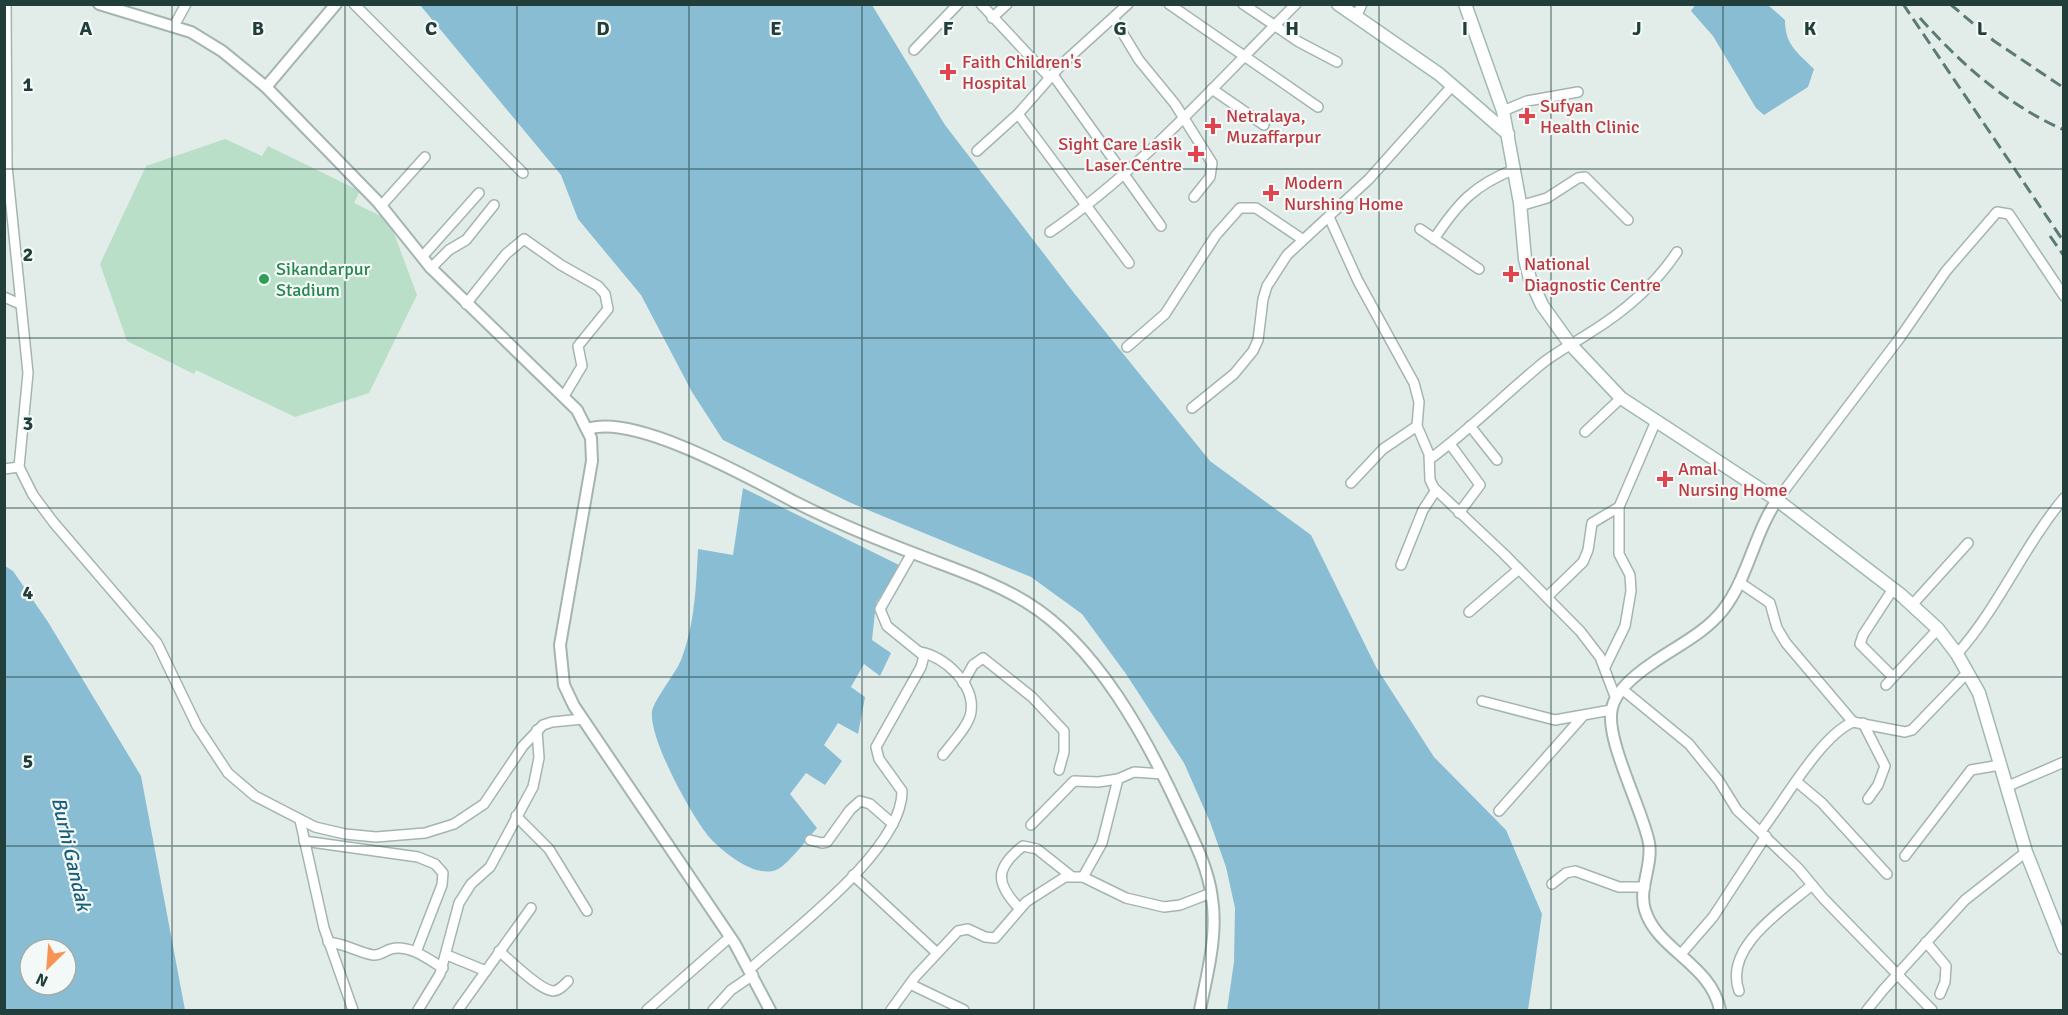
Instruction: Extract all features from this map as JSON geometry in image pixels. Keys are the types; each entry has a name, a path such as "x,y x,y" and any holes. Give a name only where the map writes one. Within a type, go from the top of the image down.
{"main road":[{"path":"1338,4 1452,86 1508,134"},
{"path":"1465,4 1503,111 1515,169 1530,279 1542,305 1570,344 1621,398 1777,500 1912,604 1938,629 1958,654 1985,711 2026,852 2064,948"}],"street":[{"path":"6,4 9,218 28,386 19,445 19,467 33,495 54,523 157,643 197,726 228,773 255,795 300,820 331,831 376,837 417,834 444,828 484,804 523,746 537,730 552,722 583,719"},
{"path":"99,4 174,26 208,41 266,87 381,206 431,268 564,396 583,418 588,429 592,461 560,657 564,685 583,719 730,937 752,972 770,1011"},
{"path":"174,26 186,4"},
{"path":"266,87 336,4"},
{"path":"354,4 523,173"},
{"path":"914,50 958,4"},
{"path":"981,4 1051,77 1161,226"},
{"path":"992,18 1007,4"},
{"path":"977,152 1128,4"},
{"path":"1169,4 1318,107"},
{"path":"1243,4 1299,42 1337,62"},
{"path":"1050,232 1087,207 1212,89 1296,4"},
{"path":"1356,17 1362,4"},
{"path":"1114,19 1139,60 1182,117 1212,163 1210,177 1194,197"},
{"path":"1192,408 1234,374 1253,351 1258,340 1263,299 1267,286 1287,255 1381,166 1452,86"},
{"path":"1212,89 1264,125"},
{"path":"1503,111 1527,101 1578,92"},
{"path":"1018,114 1129,263"},
{"path":"381,206 424,157"},
{"path":"1434,239 1457,208 1477,187 1515,169"},
{"path":"1520,206 1546,198 1578,178 1586,177 1628,220"},
{"path":"422,257 479,193"},
{"path":"431,268 449,250 466,240 494,205"},
{"path":"1127,347 1165,314 1216,235 1240,208 1256,208 1302,239"},
{"path":"1720,1011 1707,982 1648,919 1644,905 1650,858 1649,841 1627,782 1611,710 1616,699 1622,689 1648,666 1710,624 1730,600 1752,547 1777,500 1899,339 1946,271 1997,213 2005,211 2009,214 2064,296"},
{"path":"1329,217 1358,281 1414,383 1419,402 1416,426 1430,459 1430,480 1436,490 1580,631 1605,667 1616,699"},
{"path":"1420,229 1479,269"},
{"path":"466,304 502,258 524,239 561,266 598,286 605,294 608,309 578,346 582,366 564,396"},
{"path":"1430,459 1509,395 1537,368 1570,344 1592,332 1649,288 1677,252"},
{"path":"4,297 20,304"},
{"path":"1585,432 1621,398"},
{"path":"1605,667 1625,626 1631,591 1630,575 1619,554 1619,507 1656,421"},
{"path":"588,429 596,426 618,428 684,448 832,521 1001,588 1047,616 1106,683 1137,728 1163,774 1201,855 1211,893 1212,939 1200,1011"},
{"path":"1351,483 1383,448 1416,426"},
{"path":"1470,426 1497,460"},
{"path":"1450,444 1480,485 1459,513"},
{"path":"4,469 19,467"},
{"path":"1401,566 1423,510 1436,490"},
{"path":"1958,654 1986,621 2022,556 2064,498"},
{"path":"1547,597 1583,562 1588,550 1592,523 1619,507"},
{"path":"1912,604 1968,543"},
{"path":"713,1011 731,990 879,849 893,824 902,791 879,759 876,747 921,667 924,657 886,626 880,609 912,553"},
{"path":"1469,612 1519,569"},
{"path":"1739,582 1770,603 1777,628 1786,643 1858,723 1885,766 1878,785 1868,799"},
{"path":"1893,589 1863,635 1860,644 1893,678"},
{"path":"1886,685 1938,629"},
{"path":"920,652 945,662 958,675 963,684 971,713 942,755"},
{"path":"963,684 973,665 983,658 1032,697 1064,731 1064,752 1059,770"},
{"path":"1681,954 1713,916 1797,782 1831,740 1858,723 1905,732 1911,730 1968,672"},
{"path":"1622,689 1689,744 1719,781 1732,805 1764,833 1932,1011"},
{"path":"1482,701 1555,720 1611,710"},
{"path":"1499,811 1583,716"},
{"path":"418,1011 447,955 459,903 471,884 490,867 536,777 539,759 537,730"},
{"path":"2006,787 2064,762"},
{"path":"1905,856 1971,770 2000,765"},
{"path":"1031,825 1074,781 1098,782 1118,779 1134,772 1163,774"},
{"path":"1083,877 1102,843 1118,779"},
{"path":"1797,782 1822,803 1887,874"},
{"path":"810,840 827,842 850,810 860,801 870,804 893,824"},
{"path":"516,816 549,849 586,910"},
{"path":"300,820 328,942 353,1011"},
{"path":"304,841 418,857 440,868 443,873 442,885 416,952"},
{"path":"1019,908 1003,890 1001,883 1006,862 1023,846 1036,849 1071,876"},
{"path":"1867,1011 1896,975 1980,886 2026,852"},
{"path":"1552,884 1566,873 1575,871 1618,887 1645,887"},
{"path":"853,875 937,953"},
{"path":"891,1011 910,984 937,953 963,929 985,938 995,938 1004,931 1019,908 1048,885 1071,876 1083,877 1126,898 1164,907 1180,905 1211,893"},
{"path":"1739,991 1736,983 1736,968 1758,931 1812,885"},
{"path":"458,1011 531,908"},
{"path":"647,1011 730,937"},
{"path":"328,942 347,945 372,955 393,948 416,952 442,968"},
{"path":"1926,942 1946,966 1945,982 1940,994"},
{"path":"500,951 533,979 552,991 568,981"},
{"path":"447,955 486,971"},
{"path":"910,984 964,1011"}],"green space":[{"path":"225,139 262,156 268,146 360,191 354,203 389,220 417,295 369,393 295,417 196,370 194,374 127,341 100,264 146,166"}],"water":[{"path":"420,5 872,5 945,125 1074,293 1210,461 1311,535 1376,667 1434,757 1506,830 1542,914 1528,1010 1227,1010 1234,962 1235,908 1226,867 1210,822 1184,763 1126,674 1082,614 1031,577 851,503 723,440 692,392 641,295 578,219 561,175"},
{"path":"1695,5 1768,5 1785,20 1790,42 1797,53 1814,69 1808,87 1764,115 1756,108 1713,36 1691,11"},
{"path":"743,488 901,566 876,603 872,640 891,653 880,676 864,664 851,687 865,697 858,734 838,723 824,745 842,761 825,785 806,773 790,794 817,828 786,863 768,872 740,863 731,857 702,828 664,758 657,740 652,712 656,701 678,666 686,646 694,605 698,549 733,555"},
{"name":"Burhi Gandak","path":"5,566 13,571 48,622 141,776 185,1010 5,1010"}],"railway":[{"path":"1903,4 2064,242"},
{"path":"1950,4 1994,41 2064,88"},
{"path":"1920,18 1986,82 2023,108 2064,130"},
{"path":"2050,236 2064,256"}],"place":[{"name":"Faith Children's Hospital","path":"948,72"},
{"name":"Sufyan Health Clinic","path":"1527,116"},
{"name":"Netralaya, Muzaffarpur","path":"1213,126"},
{"name":"Sight Care Lasik Laser Centre","path":"1196,154"},
{"name":"Modern Nurshing Home","path":"1271,193"},
{"name":"National Diagnostic Centre","path":"1511,274"},
{"name":"Sikandarpur Stadium","path":"264,279"},
{"name":"Amal Nursing Home","path":"1665,479"}]}
